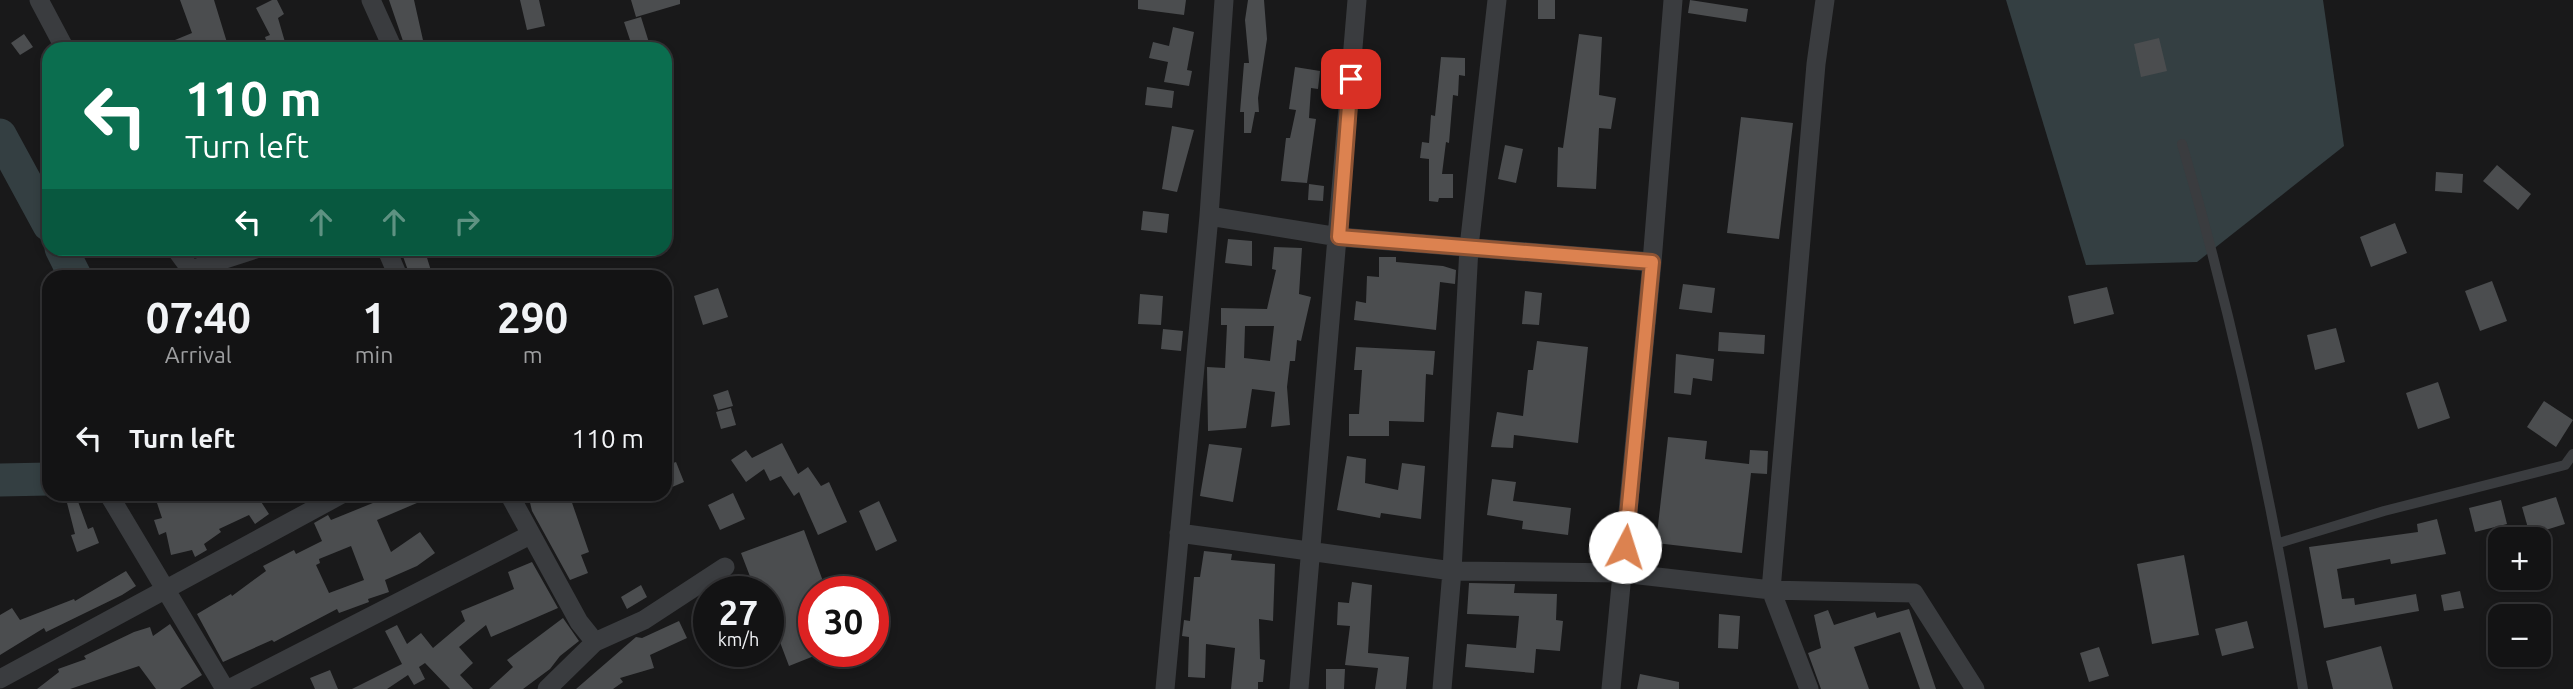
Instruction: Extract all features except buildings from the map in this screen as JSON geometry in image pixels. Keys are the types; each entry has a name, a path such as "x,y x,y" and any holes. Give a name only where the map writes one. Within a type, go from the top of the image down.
{"street":[{"path":"38,0 61,42"},
{"path":"371,0 390,42"},
{"path":"1165,689 1209,216 1224,0"},
{"path":"1299,689 1357,0"},
{"path":"1441,689 1452,571 1469,247 1497,0"},
{"path":"1611,689 1652,262 1673,0"},
{"path":"1809,689 1771,590 1816,64 1825,0"},
{"path":"1209,216 1339,237 1652,262"},
{"path":"191,270 234,256"},
{"path":"113,501 227,689 530,535"},
{"path":"0,679 329,501"},
{"path":"513,501 579,622 595,642"},
{"path":"1179,533 1452,571 1622,573 1771,590 1914,593 1975,689"},
{"path":"547,689 595,642 644,620 725,567"}],"lane":[{"path":"2182,144 2207,230 2279,543 2303,689"},
{"path":"2279,543 2384,511 2565,465 2573,454"}],"shaded area":[{"path":"2006,0 2323,0 2344,146 2197,262 2086,265"}],"waterway":[{"path":"0,135 42,212"},
{"path":"65,256 72,270"},
{"path":"0,480 42,479"}],"route":[{"path":"1351,79 1339,237 1652,262 1625,547"}]}
